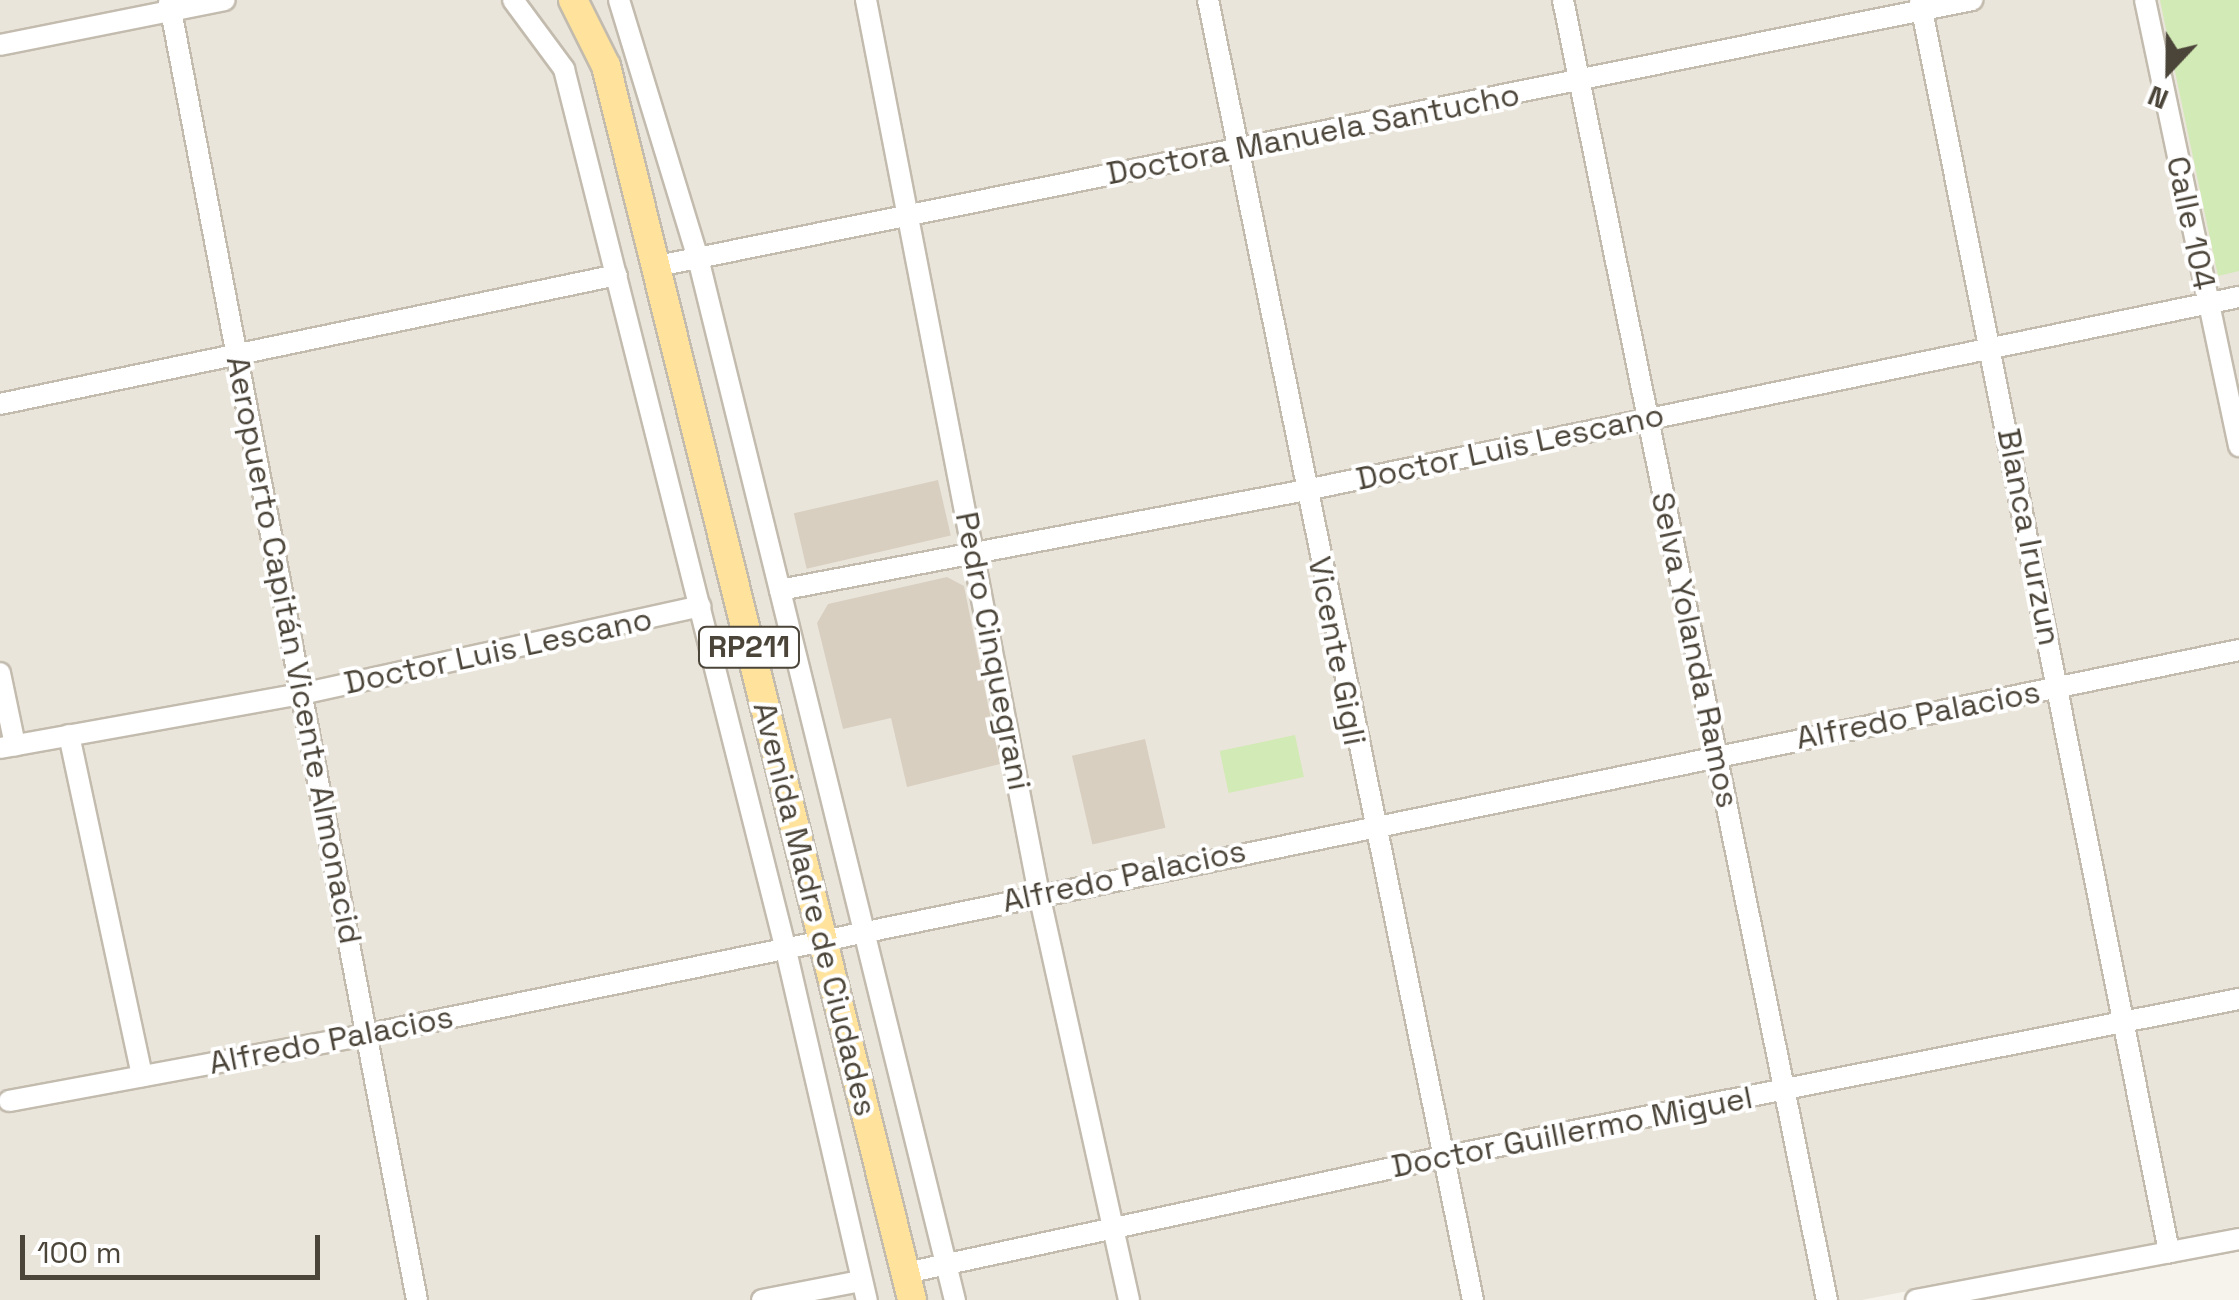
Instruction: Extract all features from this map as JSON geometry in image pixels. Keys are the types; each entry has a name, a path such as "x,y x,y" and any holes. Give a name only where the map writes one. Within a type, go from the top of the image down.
{"main road":[{"name":"Avenida Madre de Ciudades","path":"573,0 606,66 909,1287"}],"street":[{"path":"102,0 106,23"},
{"path":"0,45 170,5 225,0"},
{"path":"513,0 564,69 785,946 864,1290 762,1300"},
{"path":"619,0 698,258 955,1300"},
{"name":"Pedro Cinquegrani","path":"866,0 912,215 1039,894 1129,1300"},
{"name":"Vicente Gigli","path":"1208,0 1372,826 1387,868 1472,1300"},
{"name":"Selva Yolanda Ramos","path":"1563,0 1827,1300"},
{"name":"Doctora Manuela Santucho","path":"653,267 1579,80 1922,5 1972,0"},
{"name":"Calle 104","path":"2144,0 2239,446"},
{"name":"Aeropuerto Capitán Vicente Almonacid","path":"170,5 370,1034 417,1300"},
{"name":"Blanca Irurzun","path":"1922,5 2169,1252"},
{"path":"0,404 234,350 616,274"},
{"name":"Doctor Luis Lescano","path":"780,590 1306,490 2239,296"},
{"name":"Doctor Luis Lescano","path":"7,747 301,694 700,606"},
{"name":"Alfredo Palacios","path":"9,1101 370,1034 822,938 2239,650"},
{"path":"0,673 7,747"},
{"path":"69,735 142,1076"},
{"name":"Doctor Guillermo Miguel","path":"909,1287 945,1264 1115,1227 2239,998"},
{"path":"1916,1300 2239,1239"}],"shaded area":[{"path":"0,0 2239,0 2239,1226 1862,1300 0,1300"}],"green space":[{"path":"2160,0 2239,0 2239,271 2218,276"},
{"path":"1295,735 1304,777 1229,793 1220,751"}],"building":[{"path":"938,480 951,536 807,569 794,513"},
{"path":"947,577 964,586 1000,764 907,787 891,718 843,729 817,623 828,604"},
{"path":"1145,739 1165,828 1092,845 1072,756"}]}
